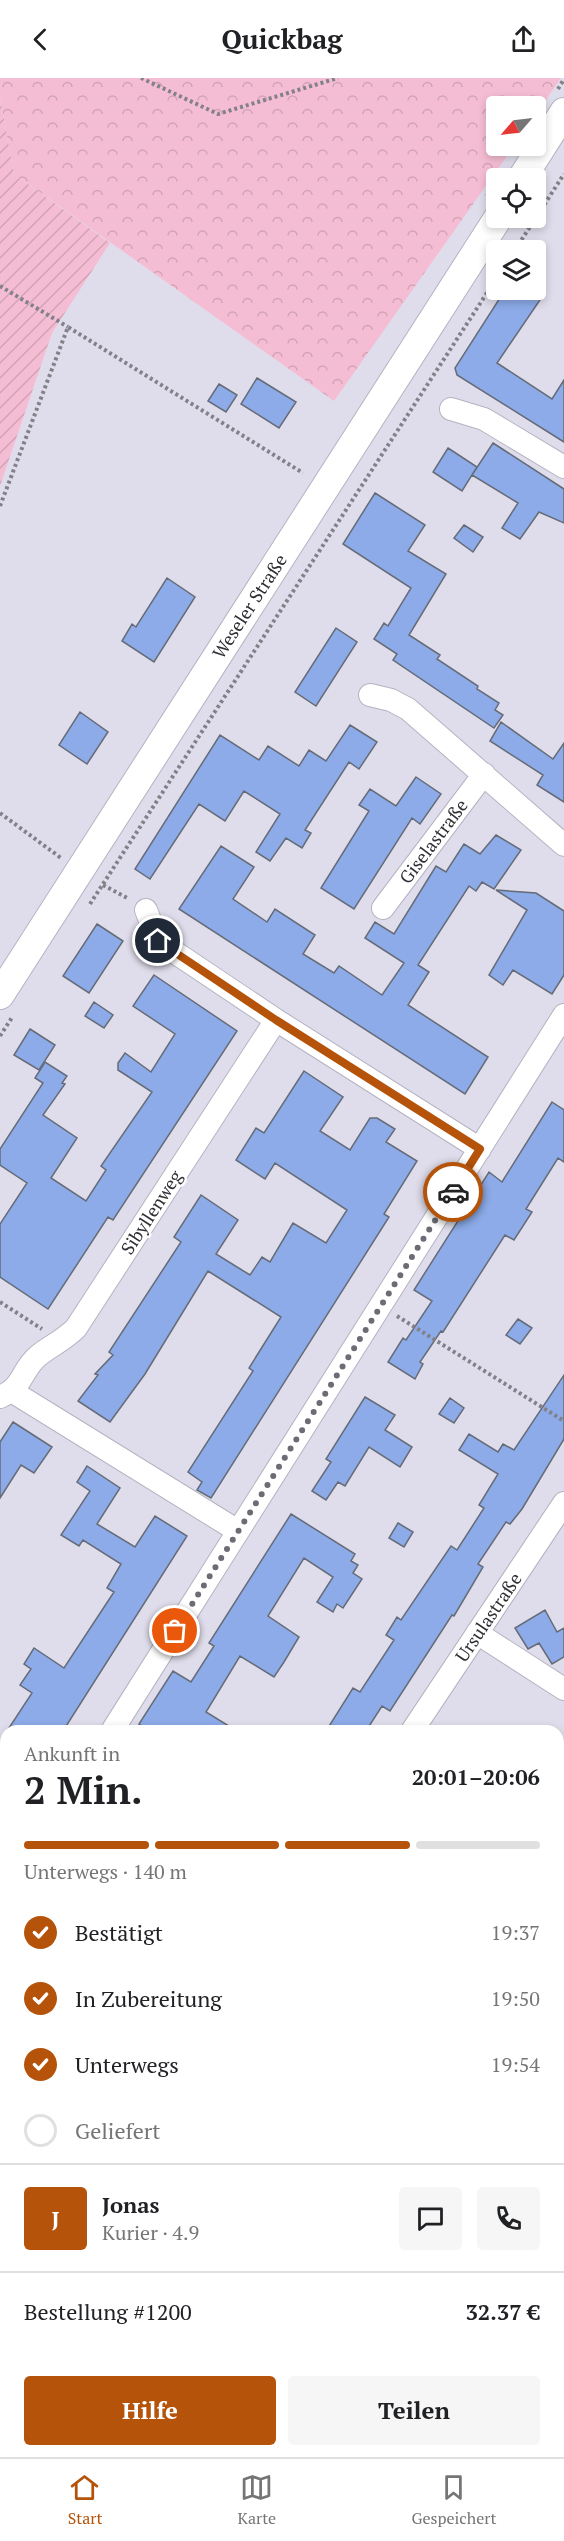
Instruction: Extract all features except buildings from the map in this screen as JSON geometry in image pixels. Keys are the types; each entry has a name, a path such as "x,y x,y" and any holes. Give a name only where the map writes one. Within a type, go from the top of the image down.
{"main road":[{"path":"528,168 564,112"},
{"name":"Weseler Straße","path":"8,1004 80,870 492,228"}],"street":[{"path":"451,409 484,419 562,462"},
{"path":"370,695 391,700 408,709 564,845"},
{"name":"Giselastraße","path":"383,908 484,774"},
{"path":"146,909 158,941 276,1020 480,1149"},
{"path":"116,1725 564,1015"},
{"name":"Sibyllenweg","path":"238,1531 7,1394 36,1357 63,1341 76,1328 276,1020"},
{"name":"Ursulastraße","path":"416,1725 477,1633 556,1533 564,1503"},
{"path":"477,1633 564,1689"}],"path":[{"path":"141,78 218,114 338,78"},
{"path":"521,240 564,174"},
{"path":"0,286 303,474"},
{"path":"83,914 486,294"},
{"path":"0,506 68,327"},
{"path":"0,813 80,870"},
{"path":"103,885 146,909"},
{"path":"0,1036 8,1004"},
{"path":"0,1302 63,1341"},
{"path":"381,1306 564,1420"}],"green space":[{"path":"0,78 561,78 546,100 546,96 486,96 486,156 507,156 498,168 486,168 486,186 334,401 14,174 0,98"},
{"path":"0,98 14,174 110,243 52,333 0,486"}],"way so far":[{"path":"175,1631 453,1192"}],"route":[{"path":"158,941 276,1020 480,1149 453,1192"}]}
